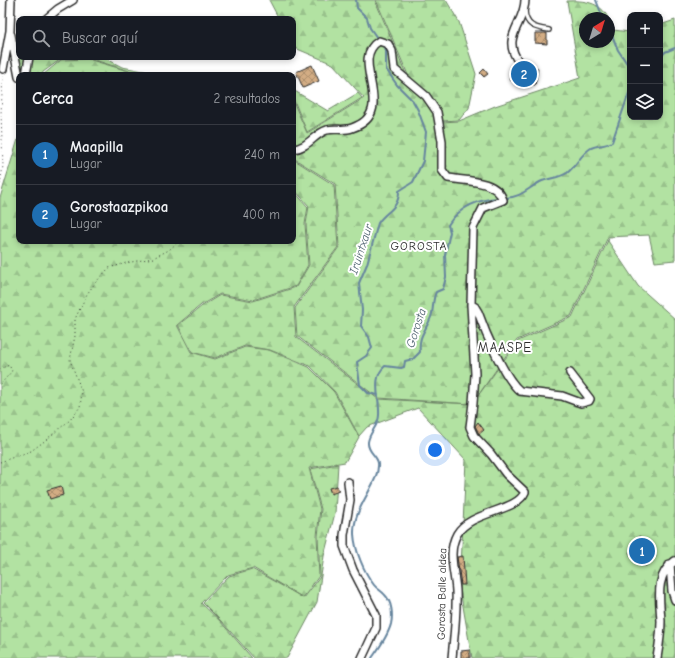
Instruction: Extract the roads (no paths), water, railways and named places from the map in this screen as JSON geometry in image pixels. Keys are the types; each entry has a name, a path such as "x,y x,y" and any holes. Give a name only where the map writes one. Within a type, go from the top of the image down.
{"street":[{"path":"3,69 10,31 11,0"},
{"path":"50,16 73,0"},
{"path":"519,62 513,54 511,44 514,30 525,3"},
{"path":"10,31 18,72"},
{"name":"Gorosta Balle aldea","path":"296,148 307,145 327,130 352,129 367,119 374,106 368,64 369,56 374,44 379,41 384,42 388,44 392,51 394,69 426,96 437,112 442,141 442,170 444,174 448,178 497,189 502,197 483,208 474,228 470,305 475,374 470,427 474,436 492,454 506,474 525,492 522,497 514,503 479,516 458,533 455,539 452,559 456,603 452,658"},
{"path":"27,72 29,60"},
{"path":"470,305 475,307 478,312 503,367 511,382 520,391 562,396 580,402 589,402 590,399 570,373"},
{"path":"348,482 350,500 344,535 344,546 353,570 376,615 376,628 362,658"},
{"path":"673,563 675,600"},
{"path":"657,658 661,621 660,590 663,574 673,563"}],"lane":[{"path":"525,3 527,21 536,28 549,30"}],"waterway":[{"name":"Iruintxaur","path":"356,0 357,8 367,18 370,28 377,38"},
{"path":"596,0 601,12"},
{"path":"615,43 627,64"},
{"name":"Iruintxaur","path":"378,395 368,393 360,385 357,362 366,356 372,348 369,337 361,326 362,310 359,283 367,264 378,223 395,206 399,191 413,182 423,161 426,132 413,101 397,85 386,69 386,51 383,46"},
{"path":"663,54 675,48"},
{"name":"Gorosta","path":"504,198 519,195 540,182 564,175 584,153 591,148 612,142 627,99"},
{"name":"Gorosta","path":"372,658 388,633 392,620 392,613 389,601 370,580 364,568 358,554 354,534 358,514 378,471 377,460 368,445 370,435 379,419 377,389 378,376 385,366 404,367 405,361 413,359 420,352 420,341 431,317 436,292 443,289 446,277 445,255 450,232 448,225 458,213 470,205 484,200 499,198"}],"place":[{"name":"Gorostaazpikoa","path":"524,74"},
{"name":"Maapilla","path":"642,551"}],"district":[{"name":"GOROSTA","path":"419,246"},
{"name":"MAASPE","path":"505,347"}]}
